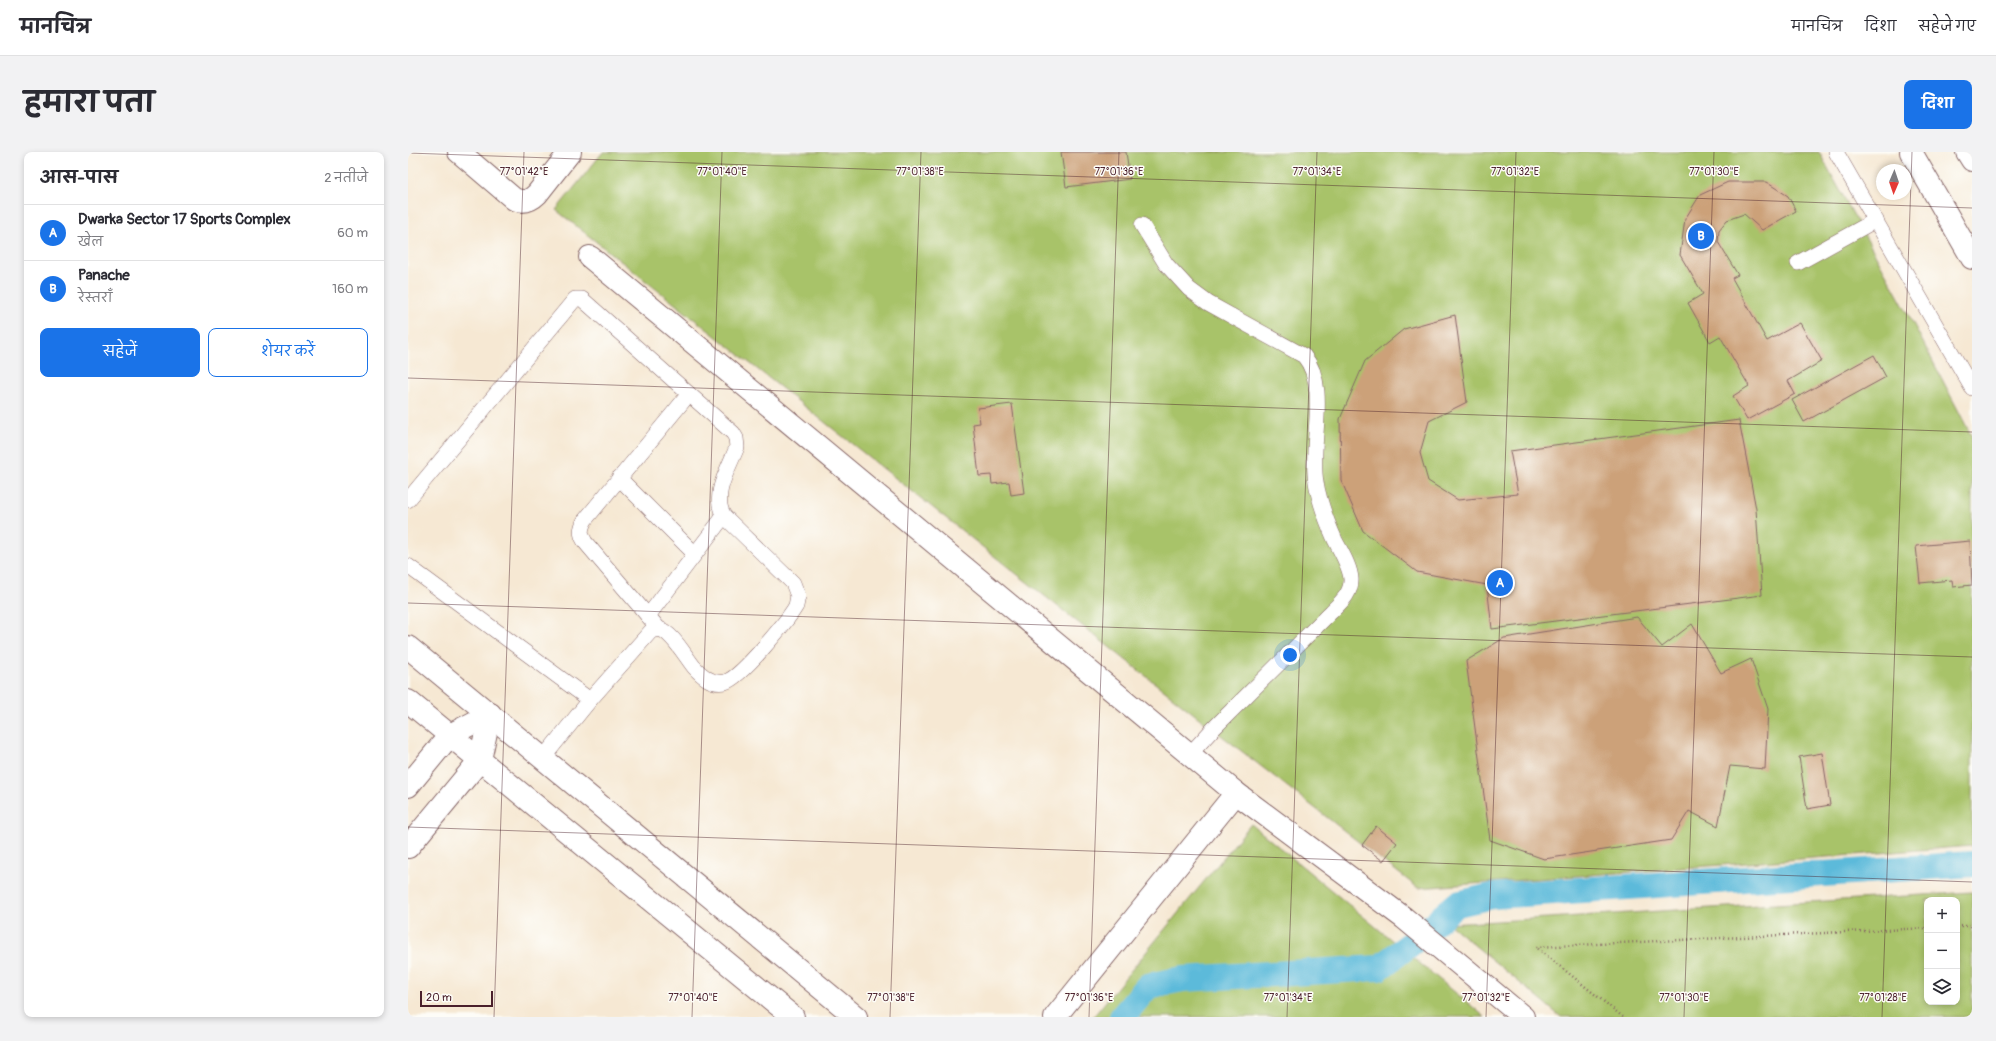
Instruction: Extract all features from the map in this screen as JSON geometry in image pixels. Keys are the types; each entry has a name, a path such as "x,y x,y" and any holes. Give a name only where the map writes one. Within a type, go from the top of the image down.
{"street":[{"path":"459,152 514,199 525,202 532,199 537,194 570,152"},
{"path":"1911,152 1972,258"},
{"path":"1967,152 1972,160"},
{"path":"590,257 1236,793 1404,918 1523,1017"},
{"path":"408,646 856,1017"},
{"path":"408,701 793,1017"},
{"path":"408,786 450,735 490,714"},
{"path":"408,847 480,760 490,714"},
{"path":"1055,1017 1236,793"}],"lane":[{"path":"1836,152 1972,388"},
{"path":"1798,263 1876,220"},
{"path":"1142,225 1166,264 1189,289 1208,303 1304,356 1309,363 1315,376 1316,481 1323,508 1348,567 1351,581 1348,593 1331,612 1213,729 1190,754"},
{"path":"408,500 575,298 582,299 689,394 736,438 737,447 719,496 719,508 724,516 793,583 798,596 796,606 742,671 726,682 713,682 702,675 666,632 659,629 582,537 581,528 585,520 689,394"},
{"path":"619,478 695,554"},
{"path":"648,616 724,516"},
{"path":"408,566 590,700"},
{"path":"543,758 643,638 651,631 659,629"}],"path":[{"path":"1960,926 1972,926"},
{"path":"1623,1017 1536,947 1924,928"}],"green space":[{"path":"603,152 1819,152 1914,325 1972,437 1972,846 1418,888 1213,729 556,210"},
{"path":"1251,824 1485,1017 1093,1017"},
{"path":"1972,892 1972,1017 1561,1017 1449,924"}],"building":[{"path":"1061,152 1126,152 1130,179 1066,187"},
{"path":"1728,182 1766,182 1788,196 1796,211 1762,230 1744,214 1727,220 1719,230 1718,242 1738,275 1732,278 1767,341 1800,323 1822,361 1788,381 1795,394 1747,420 1733,396 1749,386 1720,336 1710,342 1688,303 1703,294 1680,255 1685,219 1700,195"},
{"path":"1455,315 1467,402 1429,421 1420,453 1428,481 1458,500 1518,494 1510,451 1739,420 1756,509 1762,595 1492,629 1487,585 1417,572 1363,531 1341,480 1340,419 1365,361 1404,329"},
{"path":"1874,355 1886,377 1804,422 1792,400"},
{"path":"1012,404 1024,493 1011,495 1009,482 992,484 991,475 979,476 973,424 980,423 978,408"},
{"path":"1970,541 1972,585 1953,587 1952,580 1920,583 1916,546"},
{"path":"1637,617 1662,647 1692,624 1721,673 1751,659 1768,709 1765,769 1730,766 1718,826 1689,811 1671,840 1544,859 1490,840 1466,661 1504,638"},
{"path":"1822,753 1830,805 1807,809 1799,757"},
{"path":"1376,826 1397,843 1383,861 1362,845"}],"waterway":[{"path":"1122,1017 1148,986 1183,979 1379,968 1408,946 1457,904 1492,896 1972,864"}],"place":[{"name":"Panache","path":"1701,236"},
{"name":"Dwarka Sector 17 Sports Complex","path":"1500,583"}]}
